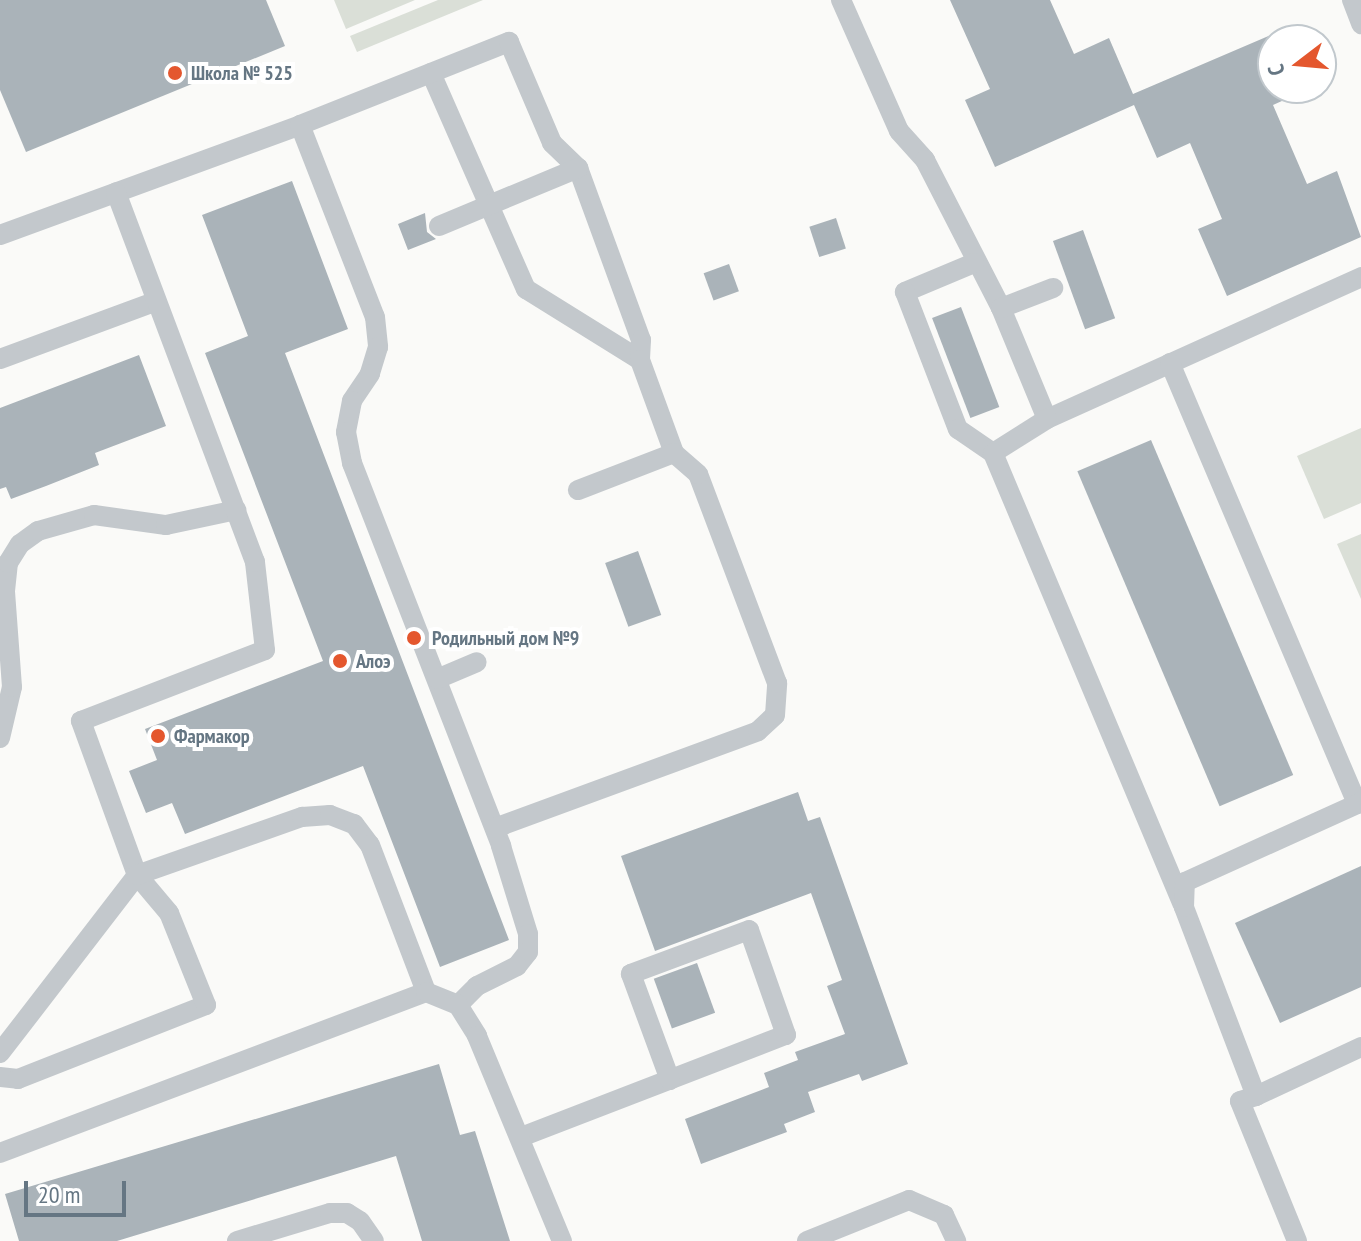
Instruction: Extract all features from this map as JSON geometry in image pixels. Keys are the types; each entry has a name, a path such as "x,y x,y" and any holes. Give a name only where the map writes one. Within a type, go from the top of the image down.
{"lane":[{"path":"841,0 899,131 925,160 974,263 1001,308 1047,419"},
{"path":"1352,0 1361,24"},
{"path":"0,235 300,125 509,42 552,143 578,168 641,340 640,360 674,453 698,474 777,683 775,715 758,731 495,828"},
{"path":"431,73 526,289 640,360"},
{"path":"300,125 375,317 378,347 370,374 352,401 346,432 352,463 495,828 528,934 528,952 458,1005"},
{"path":"439,226 578,168"},
{"path":"0,1077 18,1079 206,1005 169,913 137,875 81,721 265,650 255,562 154,302 116,192"},
{"path":"974,263 905,292 958,429 993,453 1184,907 1256,1096"},
{"path":"993,453 1047,419 1361,277"},
{"path":"1001,308 1053,288"},
{"path":"0,359 154,302"},
{"path":"1170,363 1359,803 1185,882 1184,907"},
{"path":"578,490 674,453"},
{"path":"0,738 11,711 12,687 5,591 8,563 20,544 38,531 94,515 166,525 236,510"},
{"path":"437,679 477,662"},
{"path":"0,1053 137,875 302,817 330,815 354,824 370,845 426,992"},
{"path":"521,1137 670,1080 786,1035 749,930 631,974 670,1080"},
{"path":"0,1153 426,992 458,1005 477,1036 562,1241"},
{"path":"1297,1241 1240,1101 1361,1047"},
{"path":"807,1241 909,1200 944,1215 956,1241"},
{"path":"237,1241 330,1213 347,1213 360,1221 374,1241"}],"shaded area":[{"path":"334,0 415,0 346,29"},
{"path":"438,0 483,0 357,52 350,36"},
{"path":"1361,428 1361,503 1324,519 1297,456"},
{"path":"1361,534 1361,599 1337,544"}],"building":[{"path":"0,0 266,0 285,46 26,152 0,90"},
{"path":"950,0 1050,0 1074,54 1109,38 1133,94 1257,41 1257,104 1275,104 1273,105 1307,184 1337,171 1361,237 1227,296 1198,229 1222,219 1190,143 1157,158 1134,105 995,167 965,100 990,89"},
{"path":"292,181 348,329 285,353 509,940 440,967 363,766 185,834 172,803 146,813 129,771 157,760 145,729 323,661 205,353 248,336 202,215"},
{"path":"425,213 427,232 436,239 408,250 398,224"},
{"path":"836,218 846,248 819,257 809,227"},
{"path":"1083,230 1115,318 1085,329 1053,241"},
{"path":"729,264 739,291 714,300 704,273"},
{"path":"961,307 999,407 970,418 932,318"},
{"path":"139,355 166,426 95,453 99,465 46,486 11,499 6,487 0,489 0,408"},
{"path":"1151,440 1293,775 1220,806 1077,471"},
{"path":"638,551 661,615 628,627 605,563"},
{"path":"798,792 808,821 820,817 908,1064 862,1081 859,1074 808,1092 815,1112 784,1124 787,1132 701,1164 685,1119 769,1087 764,1073 798,1060 795,1052 845,1034 827,986 842,980 811,893 655,951 621,856"},
{"path":"1361,866 1361,987 1280,1023 1235,923"},
{"path":"697,963 715,1013 672,1029 654,979"},
{"path":"439,1064 460,1135 475,1131 510,1241 422,1241 396,1156 117,1241 19,1241 5,1194"}],"place":[{"name":"Школа № 525","path":"175,73"},
{"name":"Родильный дом №9","path":"414,638"},
{"name":"Алоэ","path":"340,661"},
{"name":"Фармакор","path":"158,736"}]}
